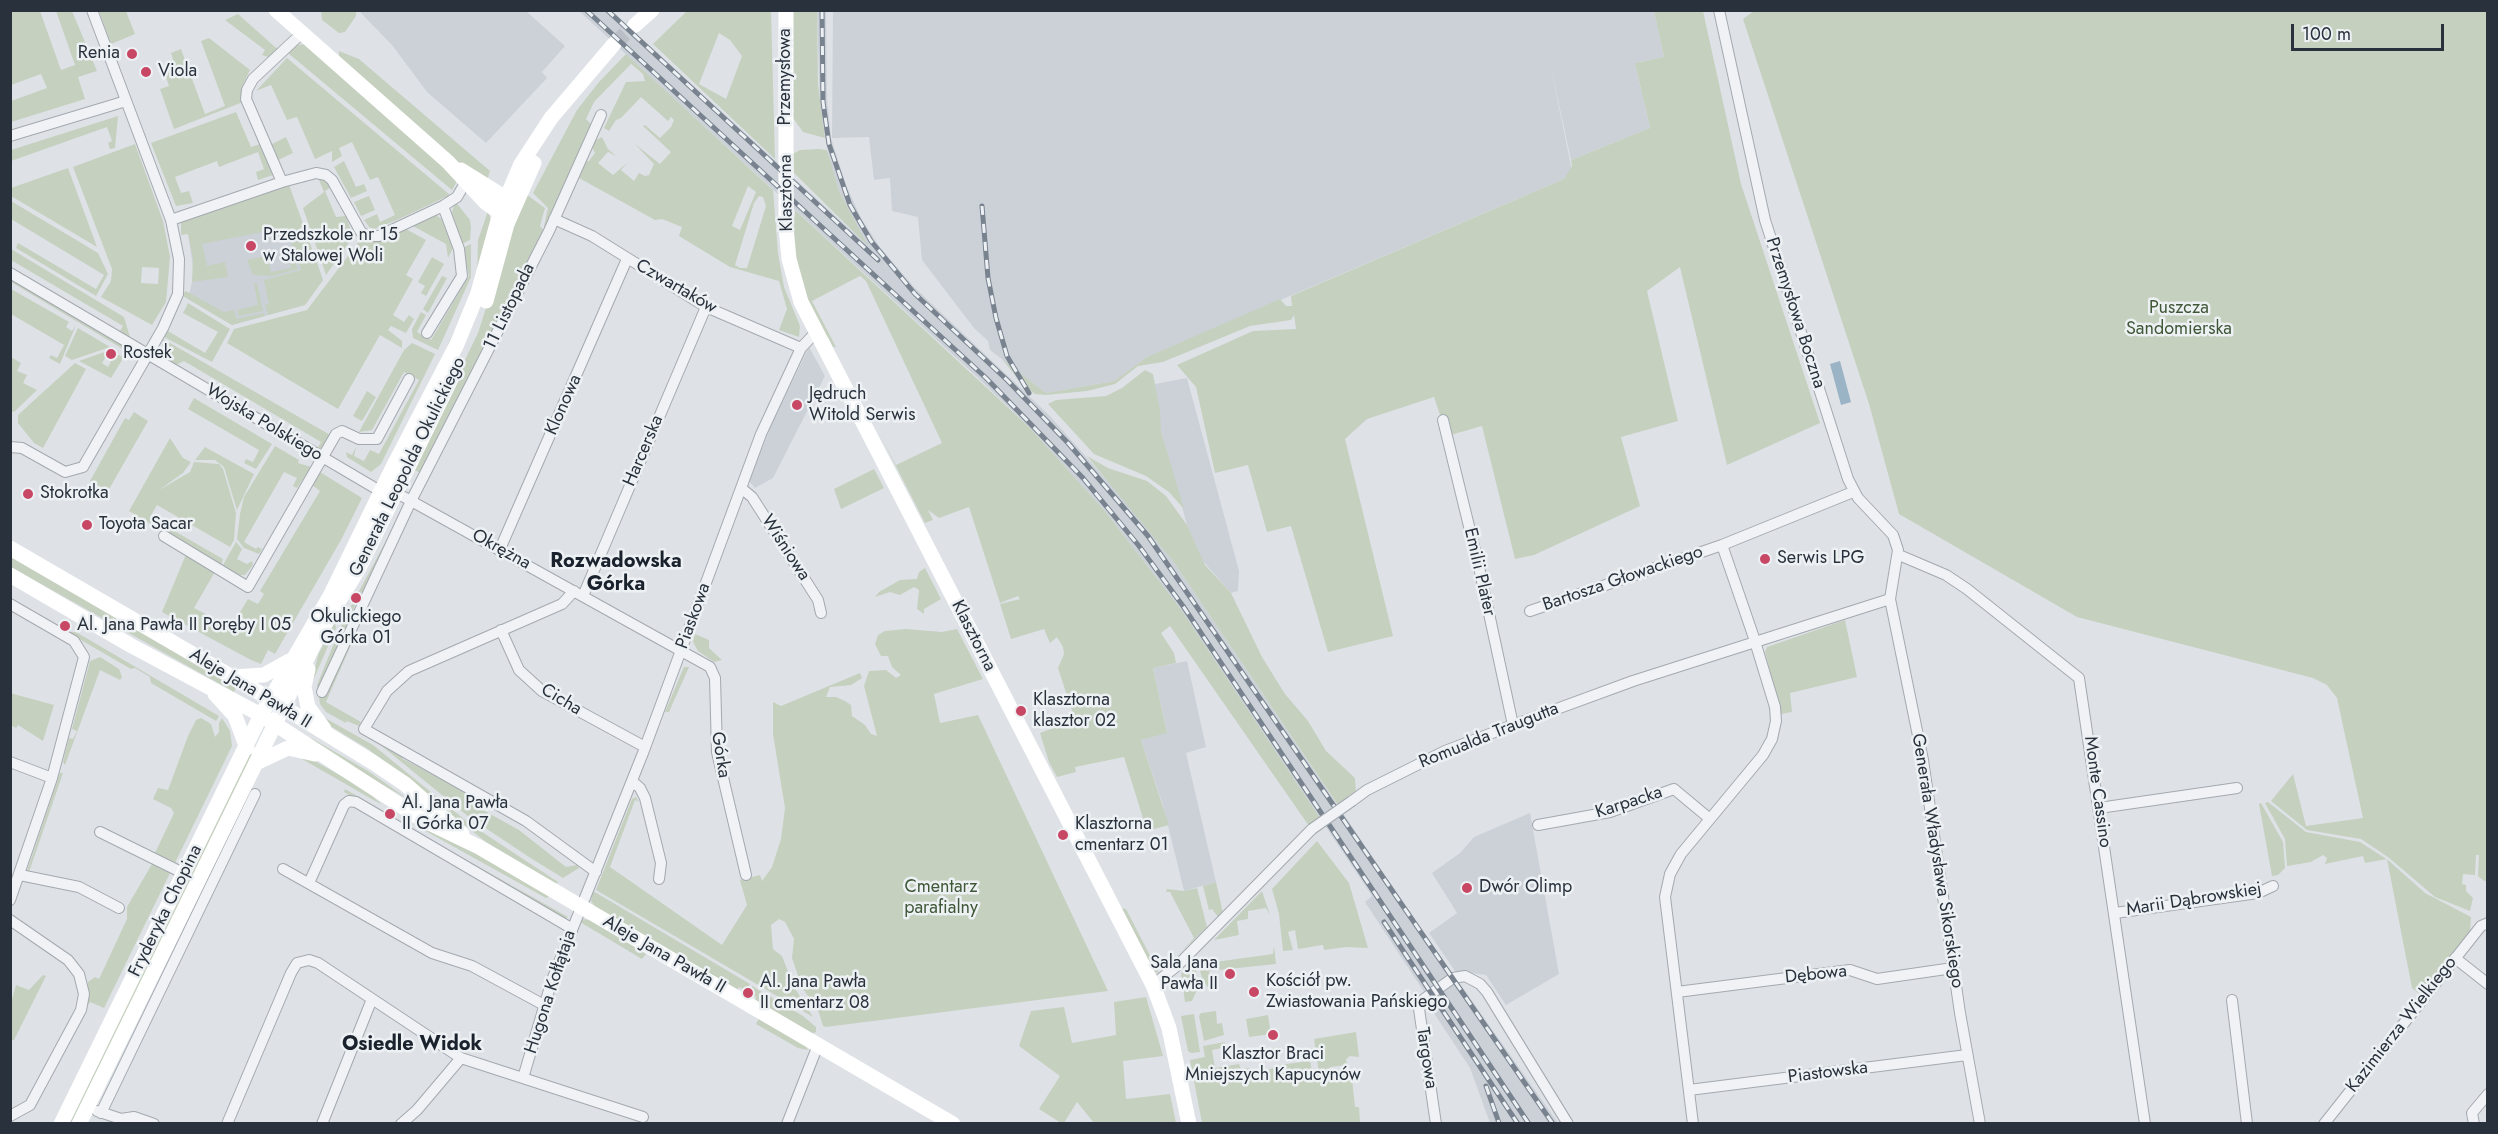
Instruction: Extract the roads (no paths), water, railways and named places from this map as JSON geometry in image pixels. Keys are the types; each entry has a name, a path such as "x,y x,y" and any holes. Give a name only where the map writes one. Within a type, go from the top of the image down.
{"street":[{"path":"10,447 22,448 65,472 83,467 148,354 178,294 179,259 171,220 92,10"},
{"path":"276,10 467,179 508,208 540,132 614,44"},
{"path":"634,26 652,10"},
{"name":"Przemysłowa","path":"786,10 786,143"},
{"name":"Przemysłowa Boczna","path":"1719,10 1765,220 1853,492 1893,535 1899,555"},
{"path":"282,182 246,99 247,90 253,79 302,33"},
{"path":"10,136 126,101"},
{"name":"11 Listopada","path":"322,692 411,501 554,219 601,115"},
{"name":"Klasztorna","path":"786,143 785,207 789,259 801,302 1154,985 1173,1045 1189,1124"},
{"path":"171,220 282,182 316,173 326,175 332,180 361,232 368,236 379,236 457,197 467,179"},
{"path":"428,333 462,276 463,267 449,217 443,206"},
{"name":"Generała Leopolda Okulickiego","path":"270,699 330,596 380,492 424,412 465,327 508,208"},
{"name":"Generała Leopolda Okulickiego","path":"276,724 311,651 350,584 396,493 474,331 508,208"},
{"name":"Czwartaków","path":"554,219 592,236 627,260 706,307 801,348"},
{"name":"Klonowa","path":"500,549 627,260"},
{"name":"Wojska Polskiego","path":"10,273 380,492"},
{"name":"Harcerska","path":"596,872 526,821 364,729 387,691 409,670 562,604 578,593 706,307"},
{"name":"Piaskowa","path":"580,906 632,781 761,434 801,348 816,332"},
{"path":"164,536 248,586 336,434 342,431 359,439 377,439 410,379"},
{"name":"Emilii Plater","path":"1443,420 1479,567 1513,725"},
{"name":"Wiśniowa","path":"741,488 752,497 818,600 821,613"},
{"name":"Okrężna","path":"380,492 396,493 681,652"},
{"path":"1722,545 1853,492"},
{"name":"Bartosza Głowackiego","path":"1530,611 1722,545 1755,641 1775,707 1776,721 1772,739 1763,755 1681,854 1670,874 1665,897 1693,1124"},
{"name":"Aleje Jana Pawła II","path":"10,548 270,699 405,784 479,847"},
{"path":"1890,599 1899,555"},
{"name":"Monte Cassino","path":"1899,555 1946,575 1967,589 2079,678 2145,1124"},
{"name":"Aleje Jana Pawła II","path":"10,575 130,645 261,715 423,820 479,847 953,1124"},
{"name":"Romualda Traugutta","path":"1154,985 1179,965 1312,829 1367,790 1445,751 1633,681 1874,602 1890,599"},
{"name":"Generała Władysława Sikorskiego","path":"1890,599 1923,760 1953,968 1980,1124"},
{"path":"10,604 74,641 84,657 52,778 10,900"},
{"name":"Cicha","path":"501,630 519,670 542,690 645,747"},
{"path":"311,651 304,687 308,707 322,728 342,745"},
{"name":"Górka","path":"681,652 705,664 714,674 717,752 746,875"},
{"path":"232,677 264,675 276,671 294,657"},
{"path":"206,685 235,716 247,748"},
{"name":"Fryderyka Chopina","path":"62,1124 270,699"},
{"name":"Fryderyka Chopina","path":"94,1110 276,724"},
{"path":"256,763 288,748 325,756"},
{"path":"10,762 52,778"},
{"path":"632,781 645,798 661,863 659,879"},
{"path":"2099,808 2237,788"},
{"name":"Karpacka","path":"1538,825 1610,812 1669,789 1679,791 1710,819"},
{"name":"Fryderyka Chopina","path":"79,1124 94,1110 255,794"},
{"path":"309,883 344,804 349,801 356,802 571,928"},
{"path":"100,832 185,874"},
{"path":"283,869 432,953 472,966 544,1005"},
{"path":"20,875 79,887 120,908"},
{"name":"Marii Dąbrowskiej","path":"2115,913 2258,892 2274,886"},
{"name":"Hugona Kołłątaja","path":"523,1078 544,1005 580,906"},
{"path":"10,920 68,960 79,974 84,994 81,1010 30,1105 10,1116"},
{"name":"Kazimierza Wielkiego","path":"2324,1124 2484,924"},
{"path":"2455,958 2487,984"},
{"path":"227,1124 291,973 297,963 302,960 318,963 461,1058 643,1117"},
{"name":"Dębowa","path":"1677,992 1850,970 1877,979 1953,968"},
{"name":"Targowa","path":"1436,1124 1419,1009 1424,999 1458,976 1474,979 1487,992 1568,1124"},
{"path":"322,1124 372,999"},
{"path":"2232,1000 2247,1124"},
{"path":"787,1124 818,1045"},
{"name":"Piastowska","path":"1689,1090 1967,1055"},
{"path":"401,1124 417,1110 461,1058"},
{"path":"2474,1124 2472,1113 2487,1094"},
{"path":"94,1110 120,1119 134,1117 154,1124"}],"water":[{"path":"1840,361 1851,402 1841,405 1830,364"}],"tunnel":[{"path":"614,44 634,26"}],"railway":[{"path":"586,10 986,378 1083,478 1139,546 1183,606 1529,1124"},
{"path":"607,10 878,260"},
{"path":"822,10 823,102 829,144 850,205 871,241 915,294 1007,380 1068,443 1148,536 1553,1124"},
{"path":"982,206 988,278 996,318 1007,356 1029,393"},
{"path":"1384,922 1518,1124"},
{"path":"1486,1086 1499,1123"}],"place":[{"name":"Renia","path":"132,54"},
{"name":"Viola","path":"146,72"},
{"name":"Przedszkole nr 15 w Stalowej Woli","path":"251,246"},
{"name":"Rostek","path":"111,354"},
{"name":"Jędruch Witold Serwis","path":"797,405"},
{"name":"Stokrotka","path":"28,494"},
{"name":"Toyota Sacar","path":"87,525"},
{"name":"Serwis LPG","path":"1765,559"},
{"name":"Okulickiego Górka 01","path":"356,598"},
{"name":"Al. Jana Pawła II Poręby I 05","path":"65,626"},
{"name":"Klasztorna klasztor 02","path":"1021,711"},
{"name":"Al. Jana Pawła II Górka 07","path":"390,814"},
{"name":"Klasztorna cmentarz 01","path":"1063,835"},
{"name":"Dwór Olimp","path":"1467,888"},
{"name":"Sala Jana Pawła II","path":"1230,974"},
{"name":"Kościół pw. Zwiastowania Pańskiego","path":"1254,992"},
{"name":"Al. Jana Pawła II cmentarz 08","path":"748,993"},
{"name":"Klasztor Braci Mniejszych Kapucynów","path":"1273,1035"}],"district":[{"name":"Rozwadowska Górka","path":"616,574"},
{"name":"Osiedle Widok","path":"412,1045"}],"park label":[{"name":"Puszcza Sandomierska","path":"2179,319"},
{"name":"Cmentarz parafialny","path":"941,898"}]}
